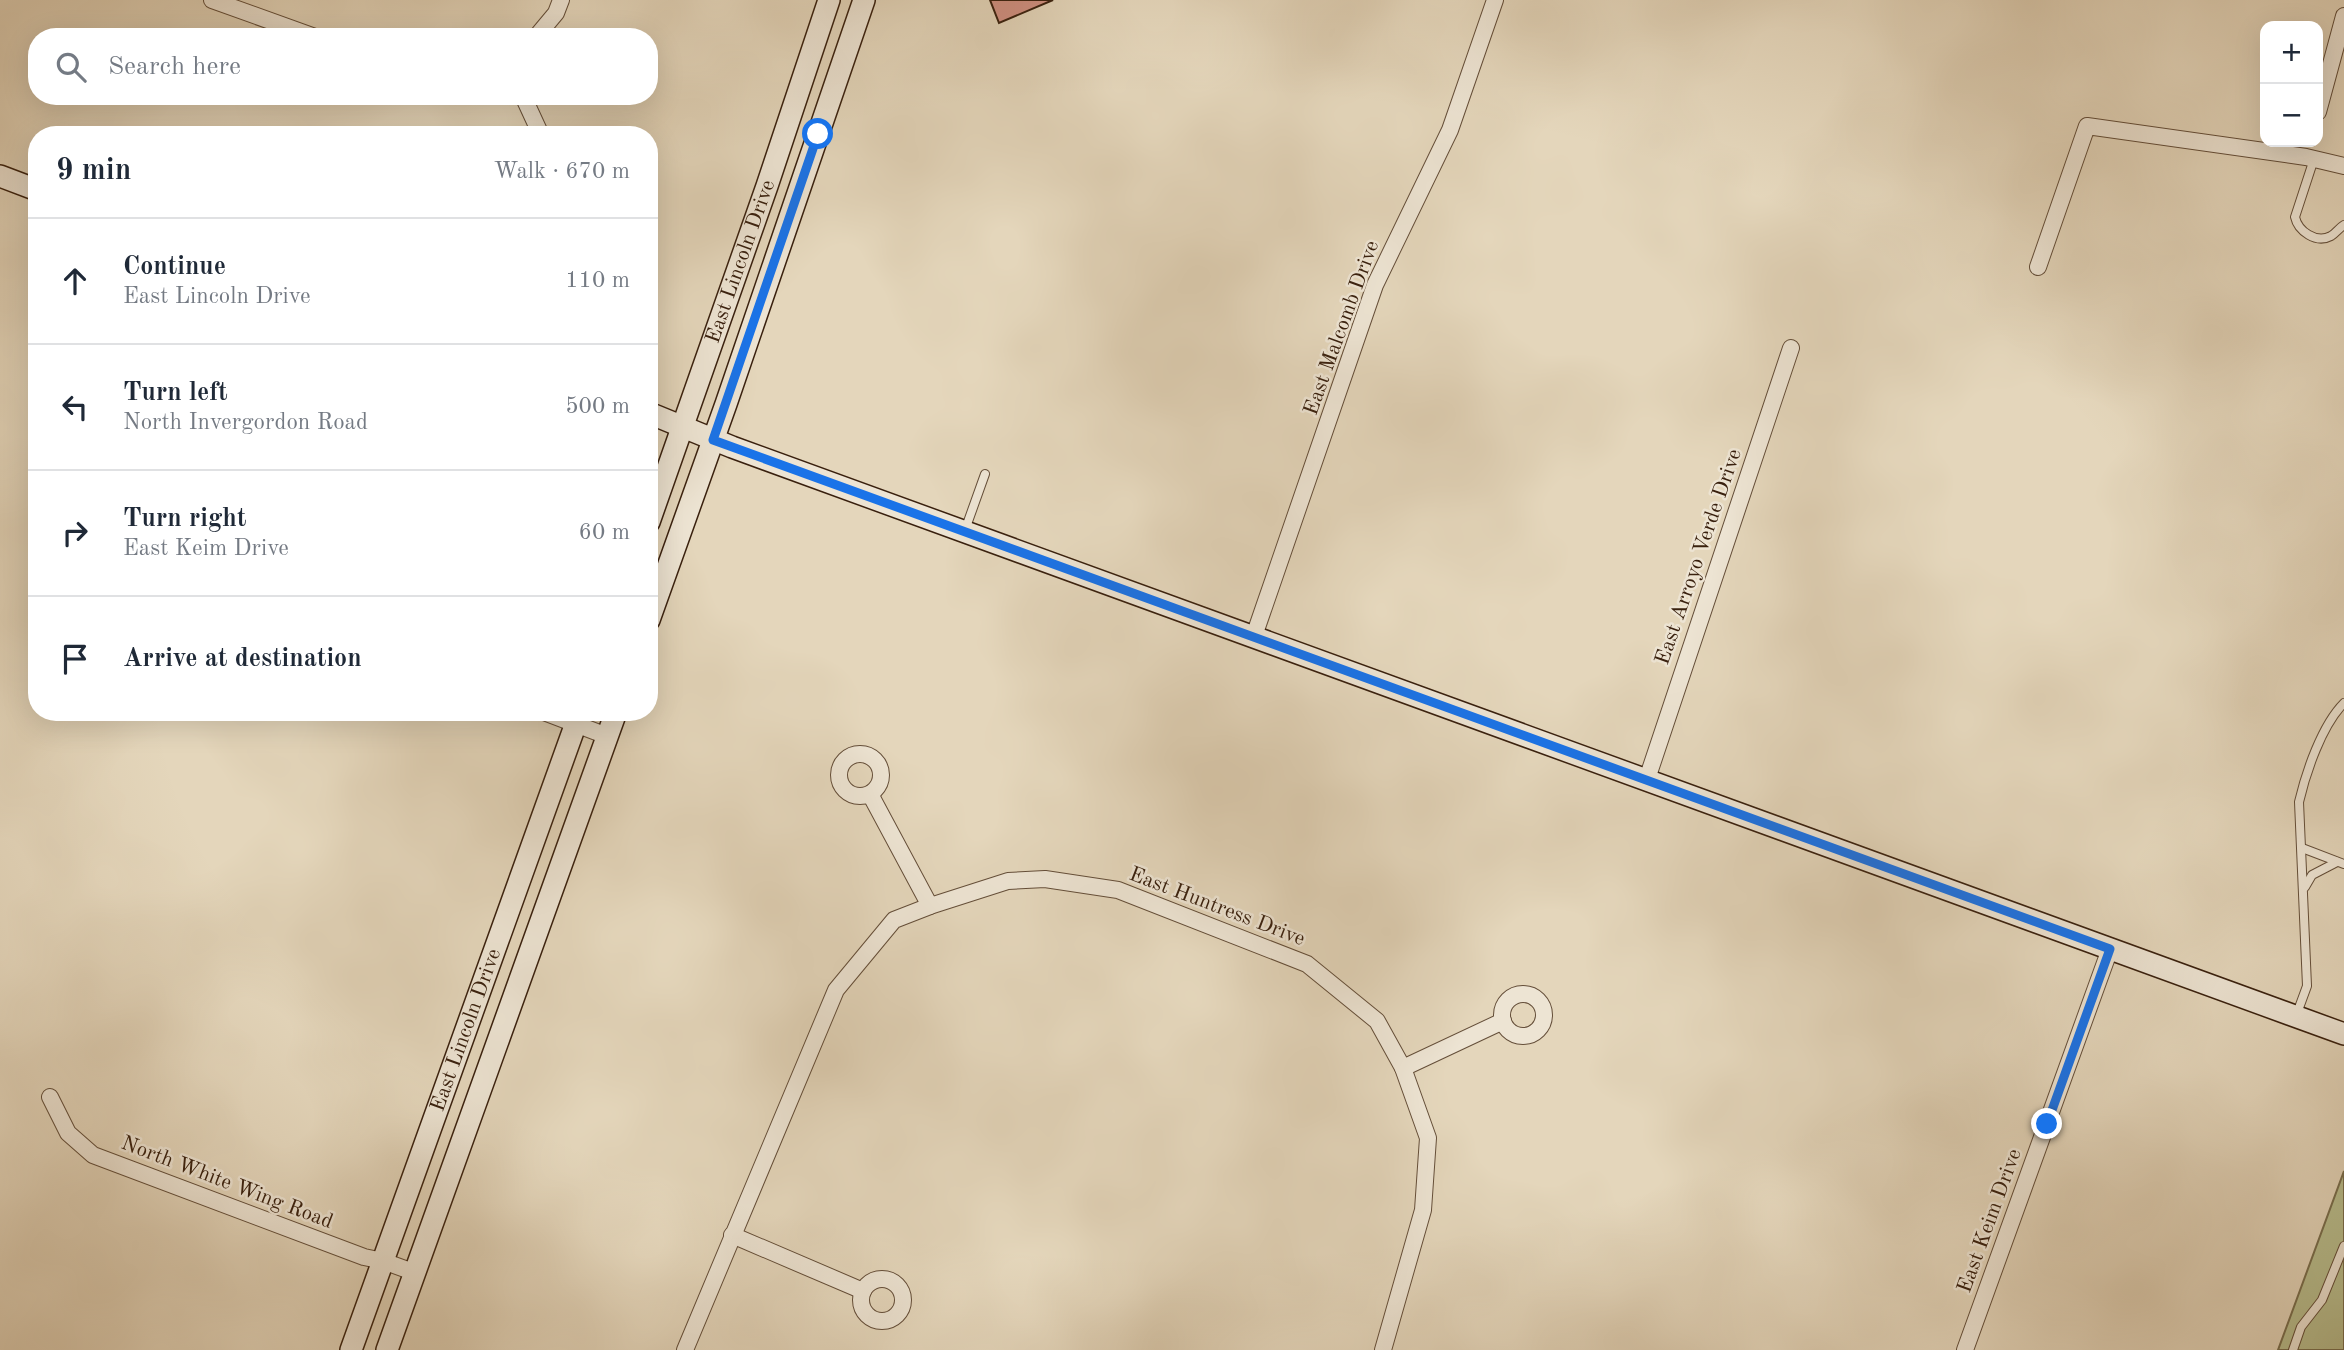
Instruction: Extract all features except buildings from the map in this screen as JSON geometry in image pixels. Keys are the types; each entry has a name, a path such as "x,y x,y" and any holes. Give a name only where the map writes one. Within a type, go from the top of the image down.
{"main road":[{"name":"East Lincoln Drive","path":"658,497 829,0"},
{"name":"East Lincoln Drive","path":"658,595 864,0"},
{"path":"796,100 827,110"},
{"path":"0,176 28,187"},
{"path":"658,416 713,440 964,532 1254,635 2344,1034"},
{"name":"East Lincoln Drive","path":"351,1350 577,721"},
{"name":"East Lincoln Drive","path":"387,1350 613,721"}],"street":[{"path":"212,0 290,28"},
{"path":"544,28 556,13 561,0"},
{"name":"East Malcomb Drive","path":"1254,635 1376,285 1450,130 1495,0"},
{"path":"2323,94 2344,16"},
{"path":"527,105 537,126"},
{"path":"2038,267 2087,126 2310,152 2344,166"},
{"name":"East Arroyo Verde Drive","path":"1647,779 1791,348"},
{"path":"583,721 607,736"},
{"path":"870,794 930,906"},
{"name":"East Huntress Drive","path":"685,1350 836,990 894,920 1008,881 1045,879 1118,890 1307,964 1377,1021 1403,1068 1428,1138 1423,1210 1383,1350"},
{"name":"East Keim Drive","path":"1965,1350 2110,949"},
{"path":"1403,1068 1503,1021"},
{"name":"North White Wing Road","path":"50,1097 68,1133 93,1155 364,1257 416,1273"},
{"path":"732,1235 863,1291"}],"lane":[{"path":"2310,152 2295,217 2297,225 2306,234 2322,239 2344,225"},
{"path":"964,532 985,474"},
{"path":"2296,1017 2307,986 2299,802 2303,784 2331,719 2344,703"},
{"path":"2302,848 2341,863"},
{"path":"2304,890 2312,875 2341,863"},
{"path":"2293,1350 2301,1327 2322,1300 2344,1246"}],"green space":[{"path":"2344,1171 2344,1350 2278,1350"}],"route":[{"path":"818,134 713,440 2110,949 2047,1124"}]}
